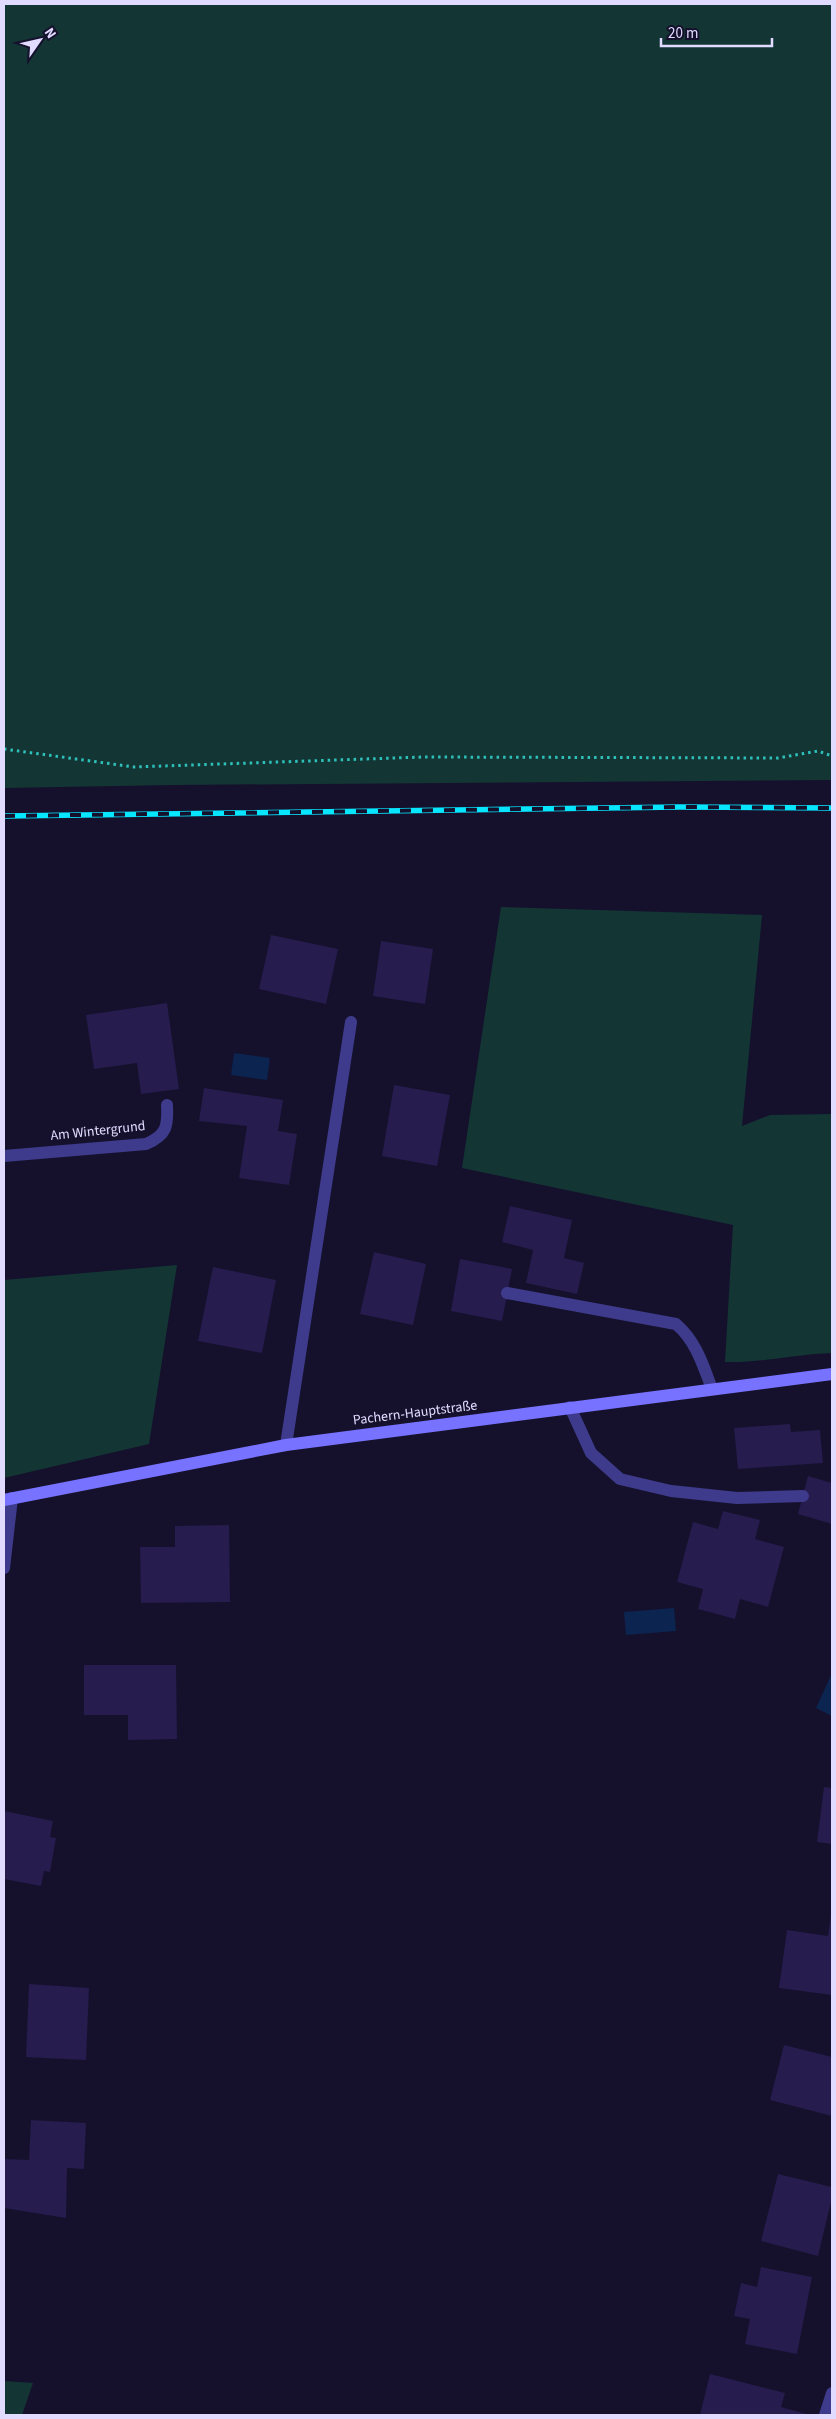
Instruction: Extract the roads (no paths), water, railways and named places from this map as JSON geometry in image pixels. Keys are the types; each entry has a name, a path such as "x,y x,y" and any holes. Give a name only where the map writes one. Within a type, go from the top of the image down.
{"main road":[{"name":"Pachern-Hauptstraße","path":"8,1499 286,1444 832,1374"}],"street":[{"path":"286,1444 351,1022"},
{"name":"Am Wintergrund","path":"4,1156 146,1144 158,1139 168,1124 167,1105"},
{"path":"507,1293 676,1324 686,1332 696,1347 712,1389"},
{"path":"570,1407 591,1453 620,1479 671,1491 737,1498 802,1496"},
{"path":"4,1568 8,1499"},
{"path":"825,2415 832,2393"}],"water":[{"path":"234,1053 270,1058 267,1080 231,1075"},
{"path":"674,1608 676,1631 626,1635 624,1612"},
{"path":"832,1673 832,1716 816,1708"}],"railway":[{"path":"4,816 680,807 832,808"}]}
